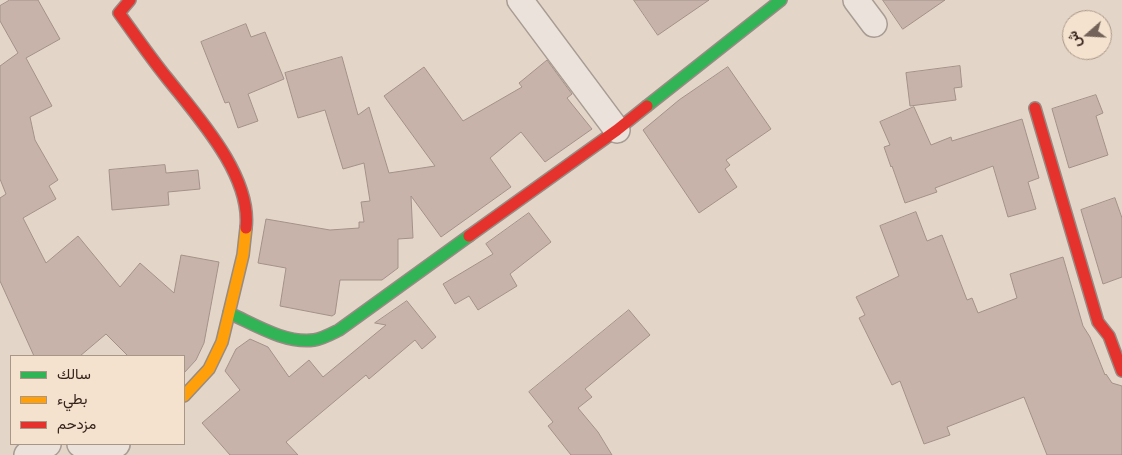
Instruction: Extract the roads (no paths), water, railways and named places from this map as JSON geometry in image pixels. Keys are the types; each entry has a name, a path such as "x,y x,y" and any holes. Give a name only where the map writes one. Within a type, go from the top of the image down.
{"street":[{"path":"130,0 119,13 166,77 207,127 243,193 247,220 243,255 222,342 209,369 185,395"},
{"path":"520,0 617,130"},
{"path":"229,313 284,336 299,340 313,340 339,330 617,130 781,0"},
{"path":"856,0 874,24"},
{"path":"1035,108 1098,322 1108,336 1122,371"},
{"path":"27,455 46,445"},
{"path":"85,445 104,445"}]}
